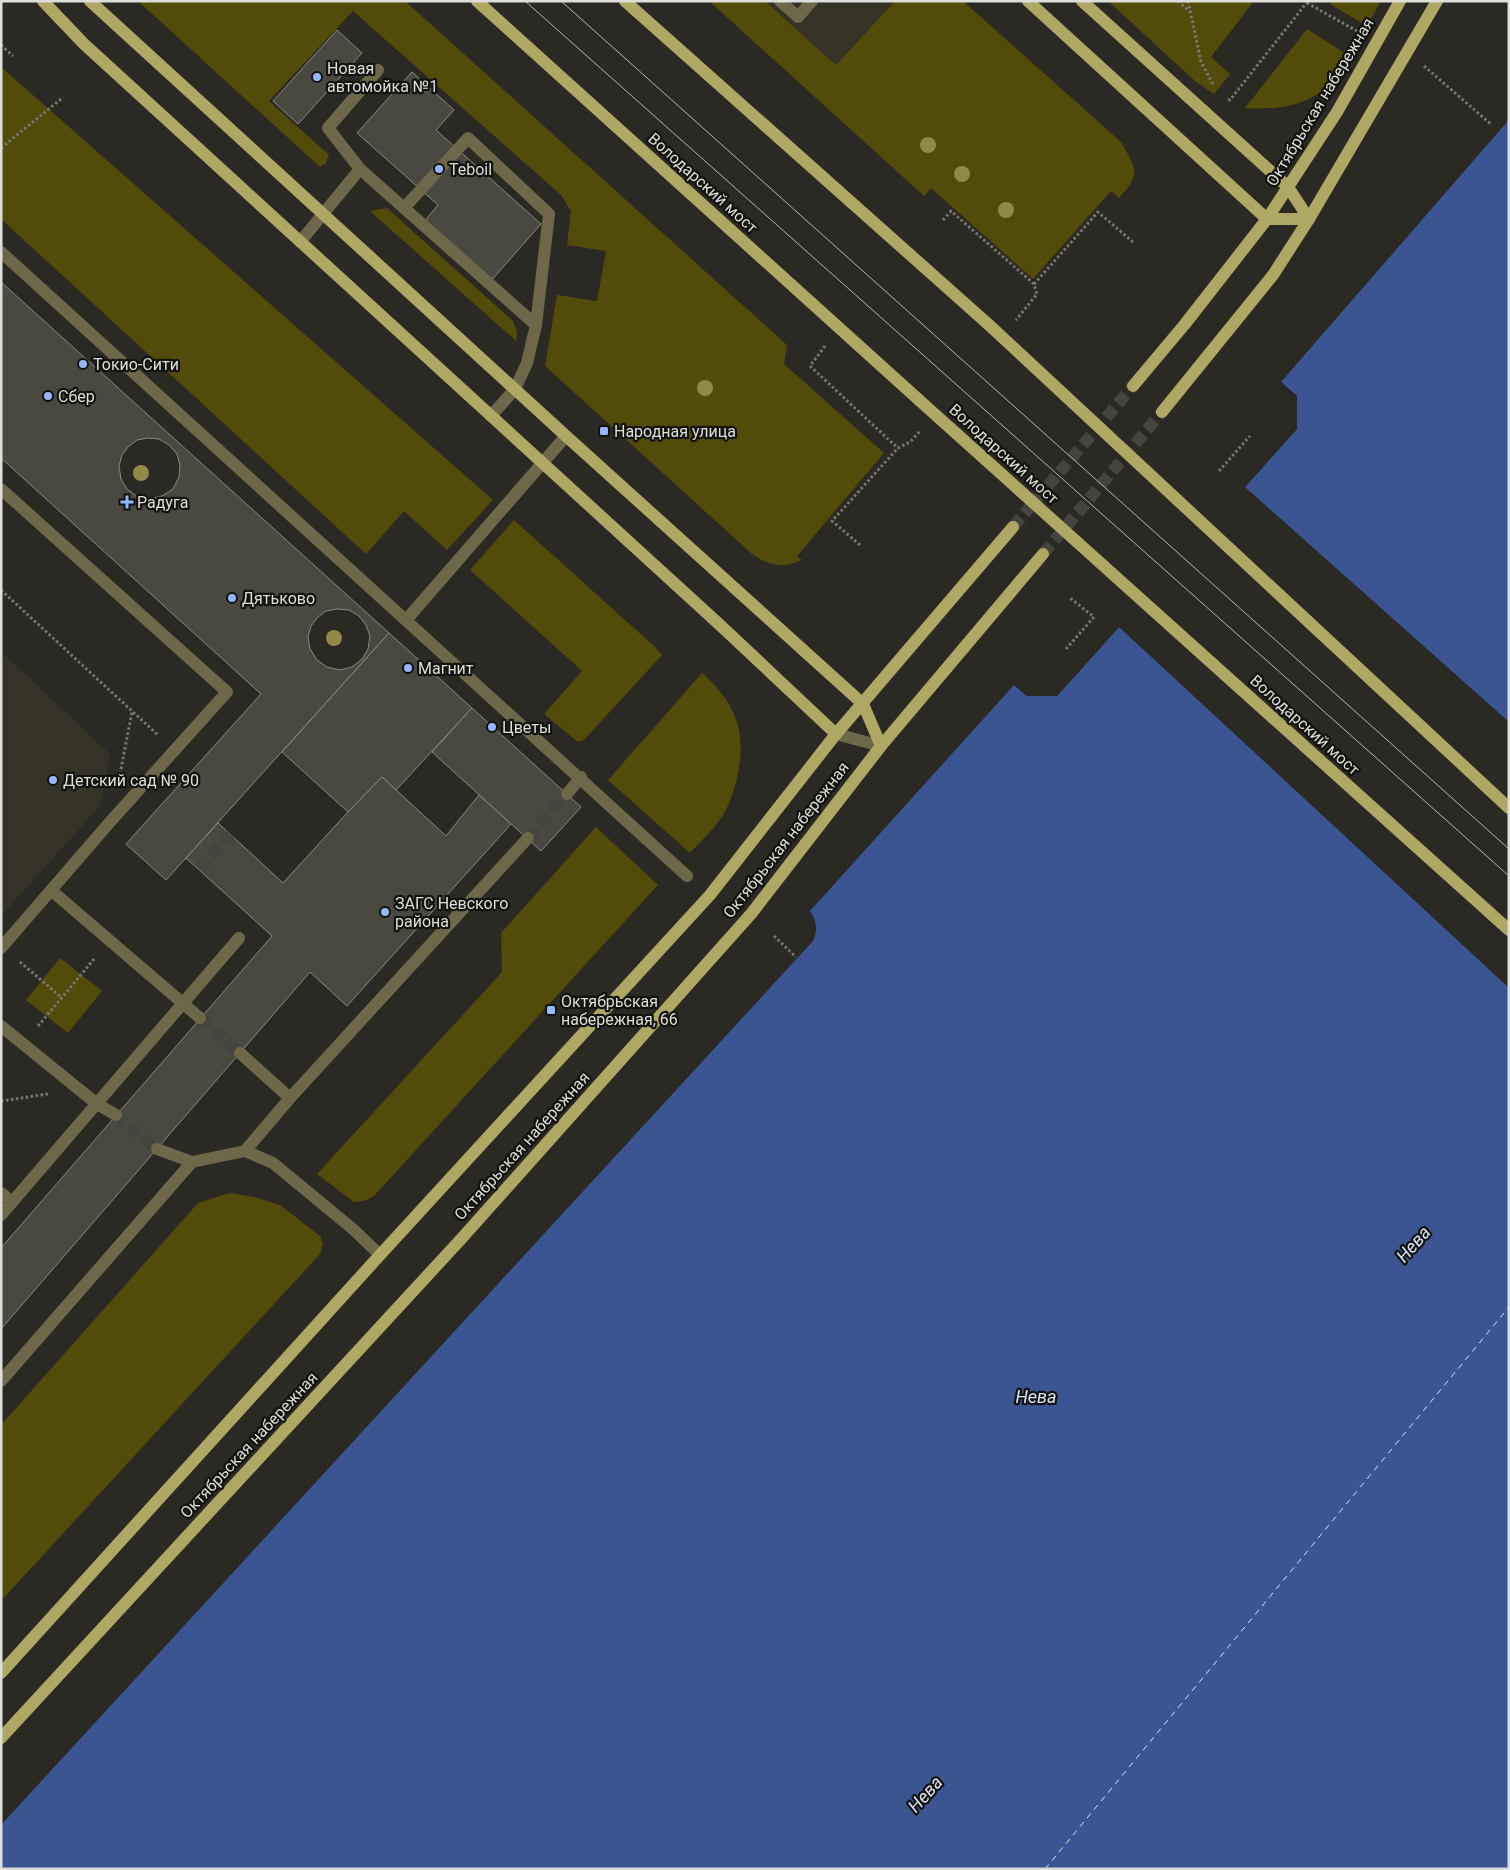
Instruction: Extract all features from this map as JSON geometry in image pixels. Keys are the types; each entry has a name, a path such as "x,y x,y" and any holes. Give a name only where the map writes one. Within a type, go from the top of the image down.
{"main road":[{"path":"43,1 84,44 720,625 836,734"},
{"path":"90,1 566,436 863,704 881,746"},
{"name":"Володарский мост","path":"477,1 1509,930"},
{"path":"625,1 988,324 1509,808"},
{"path":"1028,1 1267,219 1309,219"},
{"path":"1082,1 1288,187 1309,219"},
{"name":"Октябрьская набережная","path":"1133,386 1185,324 1267,219 1337,112 1400,1"},
{"path":"1162,412 1273,275 1309,219 1437,1"},
{"name":"Октябрьская набережная","path":"1,1673 710,895 836,734 1013,527"},
{"name":"Октябрьская набережная","path":"1,1738 462,1238 745,921 881,746 1043,554"}],"lane":[{"path":"780,1 798,17 812,1"},
{"path":"378,70 328,128 360,169 536,325"},
{"path":"404,208 468,138 549,214 536,325 527,363 515,388 491,416"},
{"path":"300,242 360,169"},
{"path":"1,252 687,876"},
{"path":"406,619 566,436"},
{"path":"1,489 227,692 2,948"},
{"path":"836,734 881,746"},
{"path":"567,794 581,778"},
{"path":"245,1152 290,1098 528,838"},
{"path":"52,891 200,1018"},
{"path":"1,1215 239,938"},
{"path":"1,1026 97,1104 116,1115"},
{"path":"240,1053 290,1098"},
{"path":"157,1149 192,1162 245,1152 273,1163 354,1230 380,1255"},
{"path":"1,1381 192,1162"},
{"path":"1,1193 12,1202"}],"path":[{"path":"1178,1 1191,13"},
{"path":"1188,1 1201,62 1212,84 1218,89"},
{"path":"1224,95 1230,100 1308,2 1362,34"},
{"path":"1,45 13,56"},
{"path":"1424,66 1492,125"},
{"path":"1,148 61,99"},
{"path":"943,220 950,211 1034,284 1037,294 1016,320"},
{"path":"1034,284 1098,212 1133,242"},
{"path":"822,351 810,366 898,448"},
{"path":"1219,472 1250,436"},
{"path":"860,545 832,521 898,448 910,442"},
{"path":"1,590 174,751"},
{"path":"1066,649 1094,618 1070,598"},
{"path":"120,776 132,711"},
{"path":"774,936 796,957"},
{"path":"23,1044 109,940"},
{"path":"2,948 61,998"},
{"path":"1,1101 79,1089"}],"shaded area":[{"path":"138,1 405,1 787,345 784,364 884,453 797,556 802,560 782,565 758,558 545,366 557,295 597,301 606,251 567,245 571,211 561,195 353,11 269,101 329,155 326,163 320,167"},
{"path":"709,1 765,1 836,65 895,1 963,1 1121,142 1133,165 1134,176 1119,198 1111,191 1033,279 931,188 924,196"},
{"path":"765,1 895,1 836,65"},
{"path":"1108,1 1254,1 1211,57 1230,74 1214,94 1195,81"},
{"path":"1332,1 1381,1 1367,26 1330,4"},
{"path":"1307,29 1351,57 1329,85 1311,98 1279,107 1245,108"},
{"path":"1,67 493,500 447,550 404,511 366,554 1,219"},
{"path":"387,208 513,321 517,332 516,341 370,211"},
{"path":"514,520 662,655 584,740 578,742 544,714 582,671 470,570"},
{"name":"Детский сад № 90","path":"1,651 110,754 101,805 1,916"},
{"path":"702,673 724,696 731,708 740,733 740,763 734,789 724,814 690,853 608,780"},
{"path":"596,827 658,885 374,1196 364,1201 354,1202 317,1174 502,972 501,933"},
{"path":"60,958 102,991 68,1033 26,1000"},
{"path":"229,1193 254,1197 280,1205 320,1236 323,1244 320,1254 1,1601 1,1425 198,1203"}],"water":[{"name":"Нева","path":"1509,116 1509,1869 1,1869 1,1825 813,941 816,926 810,911 1014,685 1027,696 1057,696 1297,429 1297,396 1281,382 1507,122"}],"pier":[{"path":"1281,382 1297,396 1297,429 1245,487 1509,722 1509,988 1119,627 1057,696 1027,696 1014,685 1015,683 1028,694 1056,693 1295,428 1294,397 1279,384"}],"building":[{"name":"Новая автомойка №1","path":"337,30 362,53 298,124 273,101"},
{"name":"Teboil","path":"412,72 454,110 436,130 541,224 489,283 423,223 438,205 357,133"},
{"path":"1,282 389,633 166,880 126,844 261,694 1,458","holes":["159,439 169,445 177,454 180,465 179,477 173,489 162,496 150,499 138,497 127,489 121,479 119,466 122,455 128,447 137,440","337,609 349,610 359,616 366,625 370,636 368,649 362,659 352,667 340,670 327,667 317,660 310,649 308,637 311,626 318,617 326,611"]},
{"path":"389,633 472,708 396,790 382,777 348,812 282,752"},
{"path":"472,708 581,807 541,851 432,752"},
{"path":"382,777 446,836 479,795 511,824 347,1006 310,972 1,1329 1,1248 272,936 186,858 218,823 283,883"}],"ferry route":[{"path":"1045,1869 1509,1307"}],"tunnel":[{"path":"1013,527 1133,386"},
{"path":"1043,554 1162,412"},
{"path":"528,838 567,794"},
{"path":"199,869 230,834"},
{"path":"200,1018 240,1053"},
{"path":"116,1115 157,1149"}],"tram line":[{"path":"525,1 1509,876"},
{"path":"561,1 1509,849"}],"place":[{"name":"Новая автомойка №1","path":"317,77"},
{"name":"Teboil","path":"439,169"},
{"name":"Токио-Сити","path":"83,364"},
{"name":"Сбер","path":"48,396"},
{"name":"Народная улица","path":"604,431"},
{"name":"Радуга","path":"127,502"},
{"name":"Дятьково","path":"232,598"},
{"name":"Магнит","path":"408,668"},
{"name":"Цветы","path":"492,727"},
{"name":"Детский сад № 90","path":"53,780"},
{"name":"ЗАГС Невского района","path":"385,912"},
{"name":"Октябрьская набережная, 66","path":"551,1010"}]}
